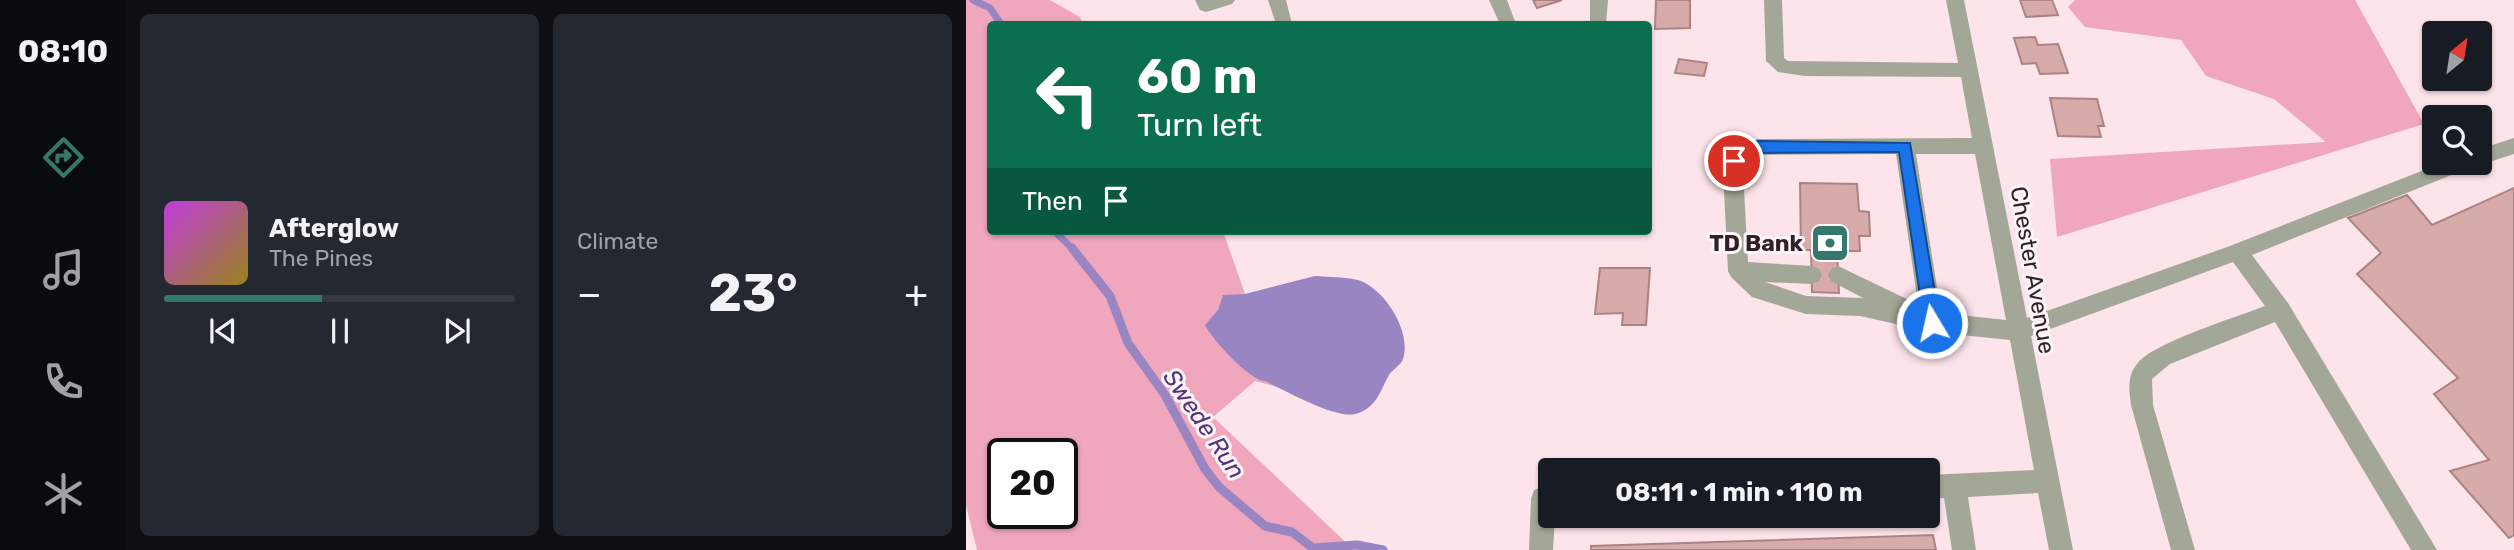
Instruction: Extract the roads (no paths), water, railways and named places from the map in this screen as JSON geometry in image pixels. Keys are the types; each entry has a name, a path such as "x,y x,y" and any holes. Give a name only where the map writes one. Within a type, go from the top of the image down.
{"street":[{"path":"1210,21 1205,3 1226,0"},
{"path":"1277,0 1283,21"},
{"path":"1498,0 1507,21"},
{"path":"1598,21 1599,0"},
{"path":"1773,0 1775,61 1784,67 1968,69"},
{"name":"Chester Avenue","path":"1955,0 2061,550"},
{"path":"1984,146 1758,147 1742,151 1734,161 1733,172 1738,271 1760,290 1805,305 1860,307 1932,323 2017,331 2236,252 2432,175"},
{"path":"2492,153 2514,146"},
{"path":"1905,147 1932,323"},
{"path":"2236,252 2280,310 2425,550"},
{"path":"1738,271 1812,275"},
{"path":"1838,275 1932,323"},
{"path":"2183,550 2142,405 2139,381 2146,367 2162,357 2280,310"},
{"path":"1940,487 2046,481"},
{"path":"1954,486 1964,550"},
{"path":"1541,550 1542,528"}],"waterway":[{"name":"Swede Run","path":"973,0 990,8 999,21"},
{"name":"Swede Run","path":"1058,235 1072,248"},
{"name":"Swede Run","path":"1072,248 1110,296 1128,343 1165,395 1205,469 1219,487 1265,526 1292,532 1313,548 1357,545 1383,550"}],"place":[{"name":"TD Bank","path":"1830,243"}]}
